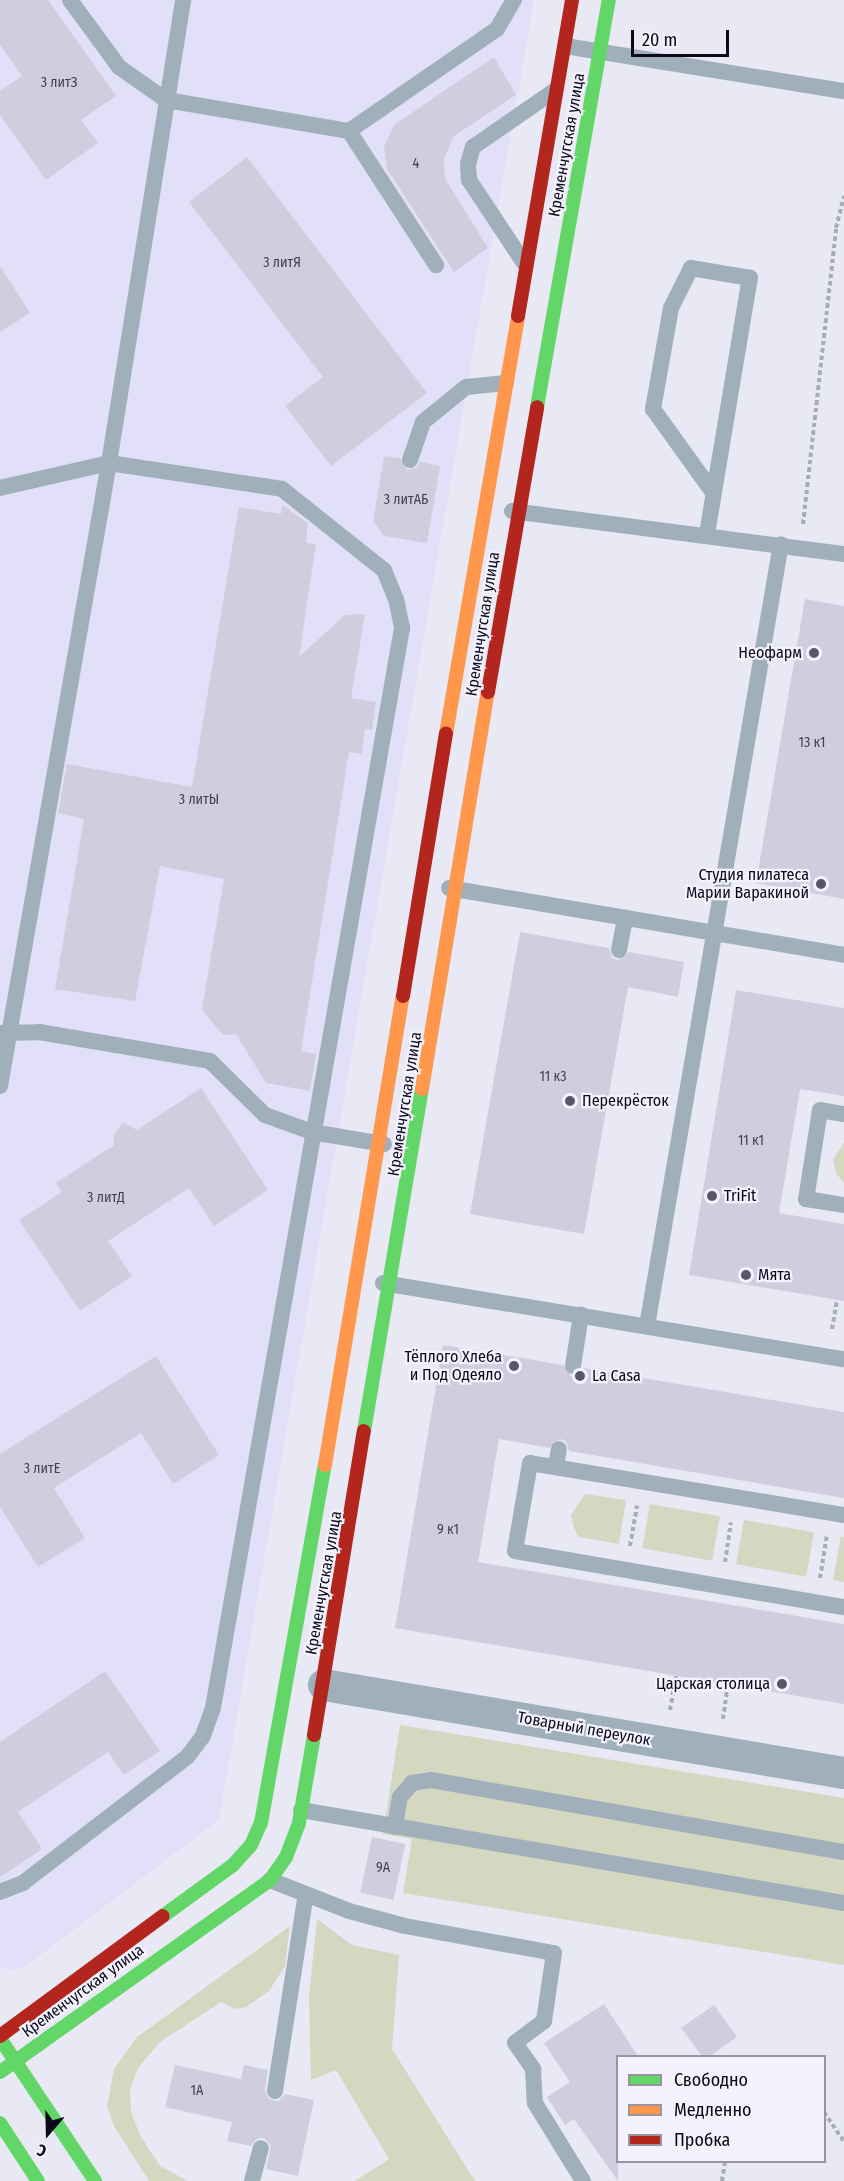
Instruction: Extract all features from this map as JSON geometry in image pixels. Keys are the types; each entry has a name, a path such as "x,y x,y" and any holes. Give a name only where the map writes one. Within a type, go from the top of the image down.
{"street":[{"name":"Кременчугская улица","path":"0,2037 232,1865 251,1845 261,1824 380,1144 420,884 572,0"},
{"name":"Кременчугская улица","path":"0,2072 270,1880 286,1857 301,1810 392,1284 518,512 609,0"},
{"name":"Товарный переулок","path":"324,1686 844,1773"},
{"path":"0,2037 95,2181"},
{"path":"0,2123 38,2181"}],"lane":[{"path":"70,0 119,67 166,100 350,131 497,29 514,0"},
{"path":"0,1086 5,1033 109,463 183,0"},
{"path":"565,46 844,90"},
{"path":"526,266 469,180 468,164 473,147 557,88"},
{"path":"350,131 436,265"},
{"path":"707,534 712,491 750,278 691,268 671,308 653,409 712,491"},
{"path":"410,460 423,422 466,387 506,383"},
{"path":"0,488 109,463 282,489 384,570 396,599 402,628 393,691 312,1132 213,1708 203,1736 187,1756 23,1883 0,1892"},
{"path":"485,508 707,534 844,554"},
{"path":"646,1326 780,544"},
{"path":"420,884 844,955"},
{"path":"619,950 625,918"},
{"path":"5,1033 39,1032 210,1061 265,1115 312,1132 414,1148"},
{"path":"844,1114 820,1110 806,1199 844,1205"},
{"path":"357,1278 844,1359"},
{"path":"573,1366 581,1315"},
{"path":"556,1467 559,1449"},
{"path":"837,1514 530,1462 515,1551 844,1607"},
{"path":"395,1827 400,1797 412,1783 431,1780 844,1852"},
{"path":"301,1810 844,1903"},
{"path":"270,1880 405,1926 555,1953 544,2021 514,2043 533,2069 535,2103 583,2181"},
{"path":"275,2091 306,1894"},
{"path":"252,2181 261,2148"}],"path":[{"path":"801,547 814,404 830,300 836,228 844,196"},
{"path":"832,1329 837,1300"},
{"path":"626,1570 641,1481"},
{"path":"721,1586 735,1497"},
{"path":"816,1602 837,1514"},
{"path":"668,1718 676,1676"},
{"path":"722,1727 728,1685"},
{"path":"826,2114 844,2142"},
{"path":"722,2181 725,2163"}],"shaded area":[{"path":"0,0 534,0 219,1820 23,1968 12,1970 0,1967"}],"green space":[{"path":"844,1142 844,1183 836,1173 833,1160"},
{"path":"585,1494 626,1500 619,1544 579,1537 574,1529 571,1515"},
{"path":"650,1504 720,1516 712,1561 642,1548"},
{"path":"744,1520 814,1532 806,1577 736,1564"},
{"path":"841,1536 844,1537 844,1582 833,1580"},
{"path":"400,1725 844,1798 844,1965 403,1893 412,1839 383,1834"},
{"path":"317,1919 352,1945 399,1955 392,2049 475,2181 355,2181 389,2159 336,2070 311,2080 309,1997"},
{"path":"290,1926 285,1966 269,1991 246,2007 235,2009 221,2002 160,2042 138,2068 130,2090 131,2112 140,2135 160,2166 188,2181 149,2181 114,2126 107,2107 114,2069 137,2037"}],"building":[{"path":"0,0 48,0 116,96 81,120 98,143 46,180 0,115 0,91 22,76 0,45"},
{"path":"494,57 516,95 454,136 444,159 445,179 488,248 454,272 387,169 384,146 394,125"},
{"path":"247,157 427,393 331,466 285,406 323,377 189,202"},
{"path":"0,266 30,313 0,332"},
{"path":"384,456 400,458 407,470 416,468 420,462 440,466 427,543 384,536 373,521"},
{"path":"282,505 308,523 306,543 316,544 299,657 345,615 365,614 351,698 376,702 372,730 365,729 362,754 349,752 301,1051 316,1054 310,1091 266,1083 236,1034 223,1035 202,1010 224,879 160,866 135,1001 55,989 84,819 58,813 67,764 192,787 239,507 281,514"},
{"path":"805,599 844,606 844,899 756,883"},
{"path":"520,932 609,948 612,958 618,960 629,952 684,962 678,997 628,987 584,1234 470,1214"},
{"path":"736,990 844,1008 844,1096 800,1089 779,1213 844,1224 844,1301 689,1275"},
{"path":"201,1088 268,1190 214,1226 189,1188 108,1241 132,1276 80,1311 19,1220 62,1192 56,1183 114,1145 114,1135 123,1122 137,1130"},
{"path":"443,1345 563,1365 571,1376 583,1368 844,1412 844,1498 569,1451 566,1441 560,1439 549,1448 499,1439 478,1562 844,1624 844,1704 395,1628"},
{"path":"156,1356 219,1455 173,1484 141,1433 54,1488 85,1538 38,1567 0,1507 0,1454"},
{"path":"105,1671 160,1751 124,1775 108,1752 18,1812 42,1849 0,1877 0,1742"},
{"path":"372,1837 405,1844 393,1900 360,1893"},
{"path":"604,2004 637,2055 616,2055 618,2181 574,2119 565,2125 547,2097 570,2082 544,2043"},
{"path":"714,2005 737,2037 711,2055 701,2055 681,2028"},
{"path":"175,2065 241,2079 244,2065 268,2070 265,2090 269,2099 278,2101 285,2094 314,2100 298,2176 266,2169 271,2146 264,2138 258,2138 251,2146 227,2141 232,2122 165,2107"}],"traffic: fast":[{"path":"537,407 609,0"},
{"path":"364,1431 422,1089"},
{"path":"163,1916 233,1865 251,1845 261,1823 325,1465"},
{"path":"0,2072 270,1880 286,1857 299,1823 314,1735"},
{"path":"3,2043 95,2181"},
{"path":"0,2123 38,2181"}],"traffic: slow":[{"path":"446,734 518,316"},
{"path":"422,1089 488,692"},
{"path":"325,1465 403,996"}],"traffic: jam":[{"path":"518,316 572,0"},
{"path":"488,692 537,407"},
{"path":"403,996 446,734"},
{"path":"314,1735 364,1431"},
{"path":"0,2036 163,1916"}],"place":[{"name":"Неофарм","path":"814,653"},
{"name":"Студия пилатеса Марии Варакиной","path":"821,884"},
{"name":"Перекрёсток","path":"570,1101"},
{"name":"TriFit","path":"712,1196"},
{"name":"Мята","path":"746,1275"},
{"name":"Тёплого Хлеба и Под Одеяло","path":"514,1366"},
{"name":"La Casa","path":"580,1376"},
{"name":"Царская столица","path":"782,1684"}]}
